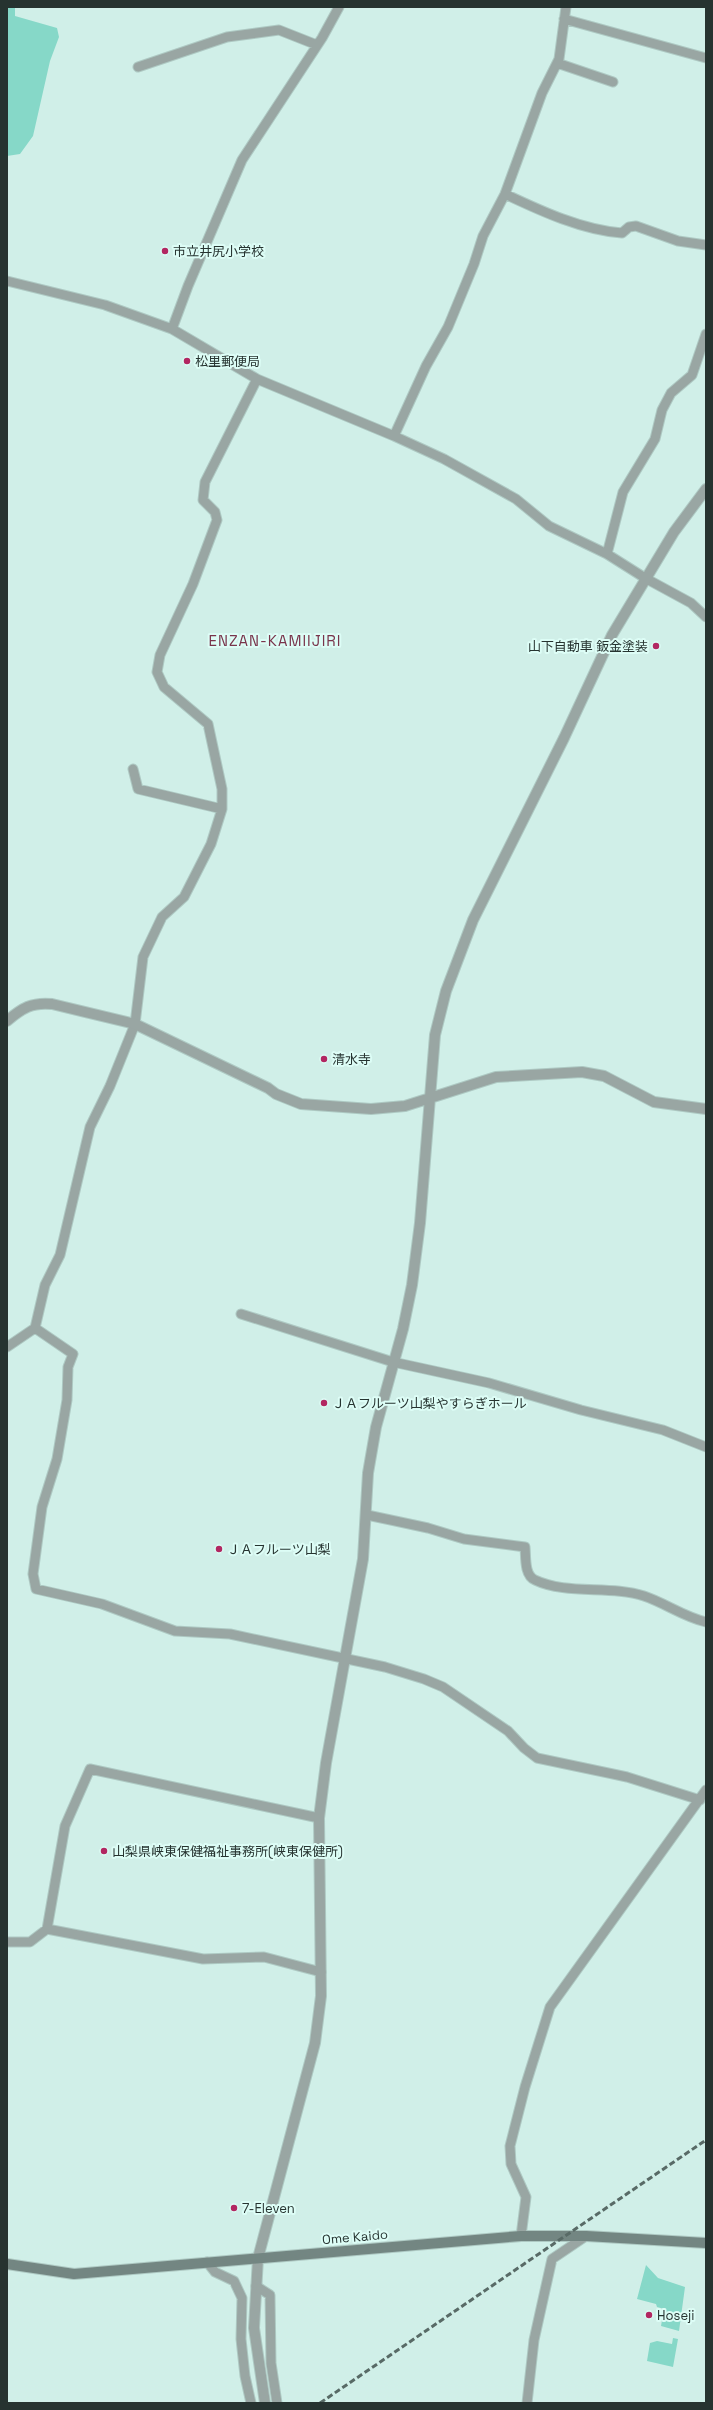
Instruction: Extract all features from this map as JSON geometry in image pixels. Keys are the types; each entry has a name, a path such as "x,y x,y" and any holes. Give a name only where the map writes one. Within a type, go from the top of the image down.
{"main road":[{"name":"Ome Kaido","path":"7,2264 74,2274 521,2236 586,2236 706,2243"}],"street":[{"path":"172,329 188,286 242,160 340,7"},
{"path":"394,436 426,366 448,328 474,264 482,236 505,194 542,93 557,63 566,7"},
{"path":"564,19 706,58"},
{"path":"138,67 226,38 279,30 317,45"},
{"path":"557,63 613,82"},
{"path":"505,194 567,220 607,232 622,233 629,227 636,226 678,241 706,245"},
{"path":"7,281 105,304 172,329 257,378 394,436 444,459 516,499 549,526 607,554 645,578 691,603 706,617"},
{"path":"607,554 623,492 655,439 662,410 671,393 692,375 706,334"},
{"path":"7,1347 35,1328 44,1284 60,1255 90,1127 110,1086 135,1024 143,957 162,916 184,897 211,844 222,809 222,789 208,724 164,686 157,672 160,655 193,584 217,520 215,512 203,500 205,482 257,378"},
{"path":"264,2403 254,2328 258,2258 315,2043 321,1996 319,1818 326,1763 363,1559 367,1516 368,1473 376,1427 403,1329 420,1223 435,1035 446,990 473,920 564,738 612,635 674,532 706,489"},
{"path":"133,768 138,789 222,809"},
{"path":"7,1021 21,1009 40,1003 52,1004 135,1024 268,1088 276,1094 301,1104 371,1109 404,1106 496,1077 582,1072 604,1076 654,1102 706,1109"},
{"path":"241,1314 394,1362 489,1383 581,1410 663,1430 706,1447"},
{"path":"35,1328 73,1354 68,1367 67,1400 57,1459 42,1507 34,1574 36,1588 102,1604 175,1631 230,1634 385,1667 424,1679 443,1687 508,1731 524,1748 537,1758 627,1777 700,1800"},
{"path":"367,1516 428,1528 464,1539 525,1547 527,1572 534,1580 556,1585 643,1596 695,1620 706,1622"},
{"path":"7,1942 30,1942 47,1929 65,1826 90,1769 319,1818"},
{"path":"521,2236 526,2196 511,2164 510,2146 525,2087 550,2007 706,1790"},
{"path":"47,1929 203,1959 264,1957 321,1972"},
{"path":"527,2403 534,2340 552,2259 586,2236"},
{"path":"207,2262 216,2272 234,2281 242,2298 241,2338 251,2403"},
{"path":"256,2286 270,2295 271,2363 277,2403"}],"green space":[{"path":"7,7 15,7 15,16 57,28 59,37 50,61 33,136 20,154 7,156"},
{"path":"646,2265 658,2278 685,2287 679,2331 661,2326 664,2309 657,2307 656,2304 637,2299"},
{"path":"673,2338 678,2339 673,2367 647,2361 650,2343 657,2341 672,2344"}],"railway":[{"path":"320,2403 706,2140"}],"place":[{"name":"市立井尻小学校","path":"165,251"},
{"name":"松里郵便局","path":"187,361"},
{"name":"山下自動車 鈑金塗装","path":"656,646"},
{"name":"清水寺","path":"324,1059"},
{"name":"ＪＡフルーツ山梨やすらぎホール","path":"324,1403"},
{"name":"ＪＡフルーツ山梨","path":"219,1549"},
{"name":"山梨県峡東保健福祉事務所(峡東保健所)","path":"104,1851"},
{"name":"7-Eleven","path":"234,2208"},
{"name":"Hoseji","path":"649,2315"}],"district":[{"name":"ENZAN-KAMIIJIRI","path":"275,640"}]}
